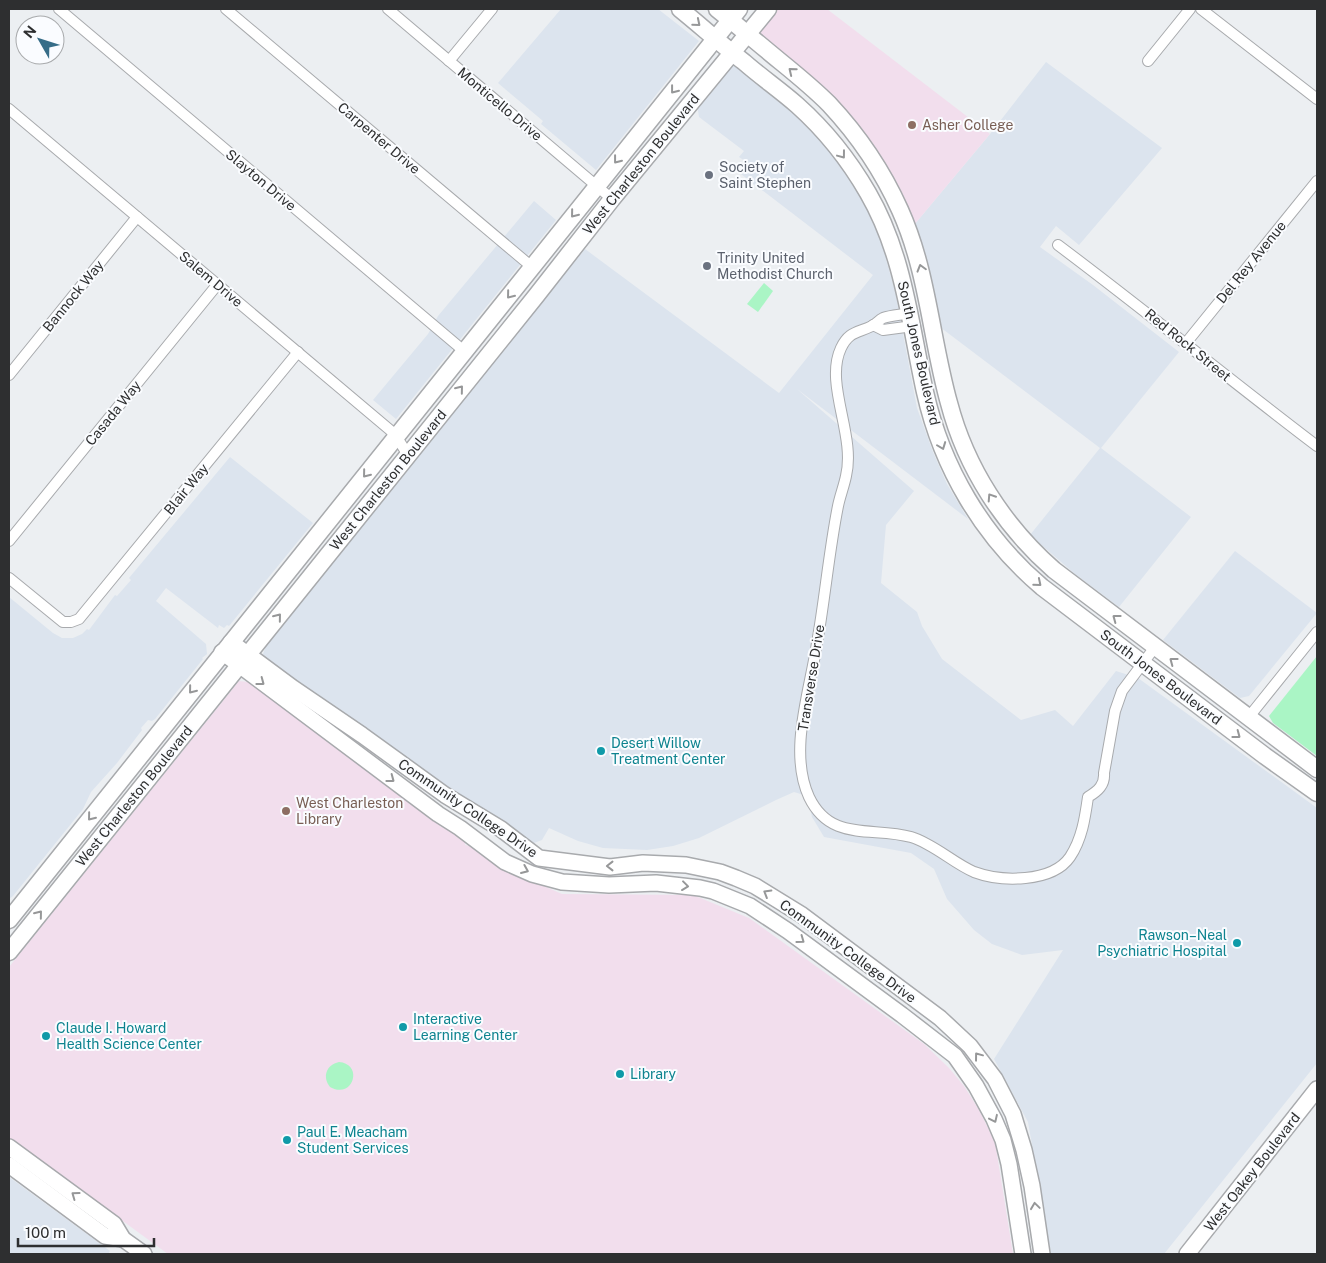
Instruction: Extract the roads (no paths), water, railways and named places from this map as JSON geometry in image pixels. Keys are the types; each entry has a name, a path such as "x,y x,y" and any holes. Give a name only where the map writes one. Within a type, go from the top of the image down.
{"main road":[{"name":"South Jones Boulevard","path":"680,9 798,106 846,159 868,193 898,262 925,395 948,463 973,509 1004,549 1042,587 1317,793"},
{"name":"South Jones Boulevard","path":"717,9 734,14 747,35 828,104 857,139 888,184 909,231 924,281 949,404 960,438 987,491 1020,536 1054,570 1317,769"},
{"name":"West Charleston Boulevard","path":"9,952 536,296 612,198 768,9"},
{"name":"West Charleston Boulevard","path":"9,920 734,14"},
{"path":"536,296 534,291 536,277 551,243"},
{"path":"906,296 919,306 921,310 931,315"},
{"path":"911,320 914,314 918,317 923,328 935,336"},
{"path":"1004,549 1020,536"}],"street":[{"name":"Slayton Drive","path":"59,9 464,351"},
{"name":"Carpenter Drive","path":"226,9 532,267"},
{"name":"Monticello Drive","path":"388,9 612,198"},
{"path":"448,61 492,9"},
{"path":"1148,61 1190,9"},
{"path":"1201,9 1317,99"},
{"name":"Salem Drive","path":"9,109 396,436 408,455"},
{"name":"Del Rey Avenue","path":"1186,343 1317,181"},
{"name":"Bannock Way","path":"9,375 137,217"},
{"name":"Red Rock Street","path":"1058,245 1317,446"},
{"name":"Casada Way","path":"9,541 217,285"},
{"name":"Transverse Drive","path":"911,320 882,319 873,325 857,330 842,345 835,367 840,407 849,451 847,474 838,505 818,641 802,730 802,778 810,799 817,810 825,818 838,826 855,832 913,838 974,872 1008,878 1035,877 1046,874 1066,863 1077,843 1084,821 1088,797 1100,789 1104,779 1115,711 1122,691 1155,647"},
{"name":"Blair Way","path":"9,578 60,620 71,622 79,619 298,352"},
{"path":"1248,718 1317,632"},
{"name":"Community College Drive","path":"226,647 438,814 506,862 532,874 562,882 609,885 656,882 713,891 750,906 788,931 902,1014 955,1056 985,1100 1003,1140 1009,1164 1023,1254"},
{"name":"Community College Drive","path":"243,660 445,795 501,829 539,858 610,867 644,863 686,865 720,872 755,886 802,915 940,1018 970,1046 995,1079 1014,1114 1024,1150 1032,1186 1042,1254"},
{"path":"460,828 472,812"},
{"path":"713,891 720,872"},
{"path":"902,1014 916,1000"},
{"path":"985,1100 1003,1093"},
{"name":"West Oakey Boulevard","path":"1187,1254 1315,1097"},
{"path":"9,1147 53,1179 90,1215"},
{"path":"9,1156 32,1173 53,1179"},
{"path":"9,1165 90,1215 114,1224 123,1239 144,1254"}],"place":[{"name":"Asher College","path":"912,125"},
{"name":"Society of Saint Stephen","path":"709,175"},
{"name":"Trinity United Methodist Church","path":"707,266"},
{"name":"Desert Willow Treatment Center","path":"601,751"},
{"name":"West Charleston Library","path":"286,811"},
{"name":"Rawson–Neal Psychiatric Hospital","path":"1237,943"},
{"name":"Interactive Learning Center","path":"403,1027"},
{"name":"Claude I. Howard Health Science Center","path":"46,1036"},
{"name":"Library","path":"620,1074"},
{"name":"Paul E. Meacham Student Services","path":"287,1140"}]}
